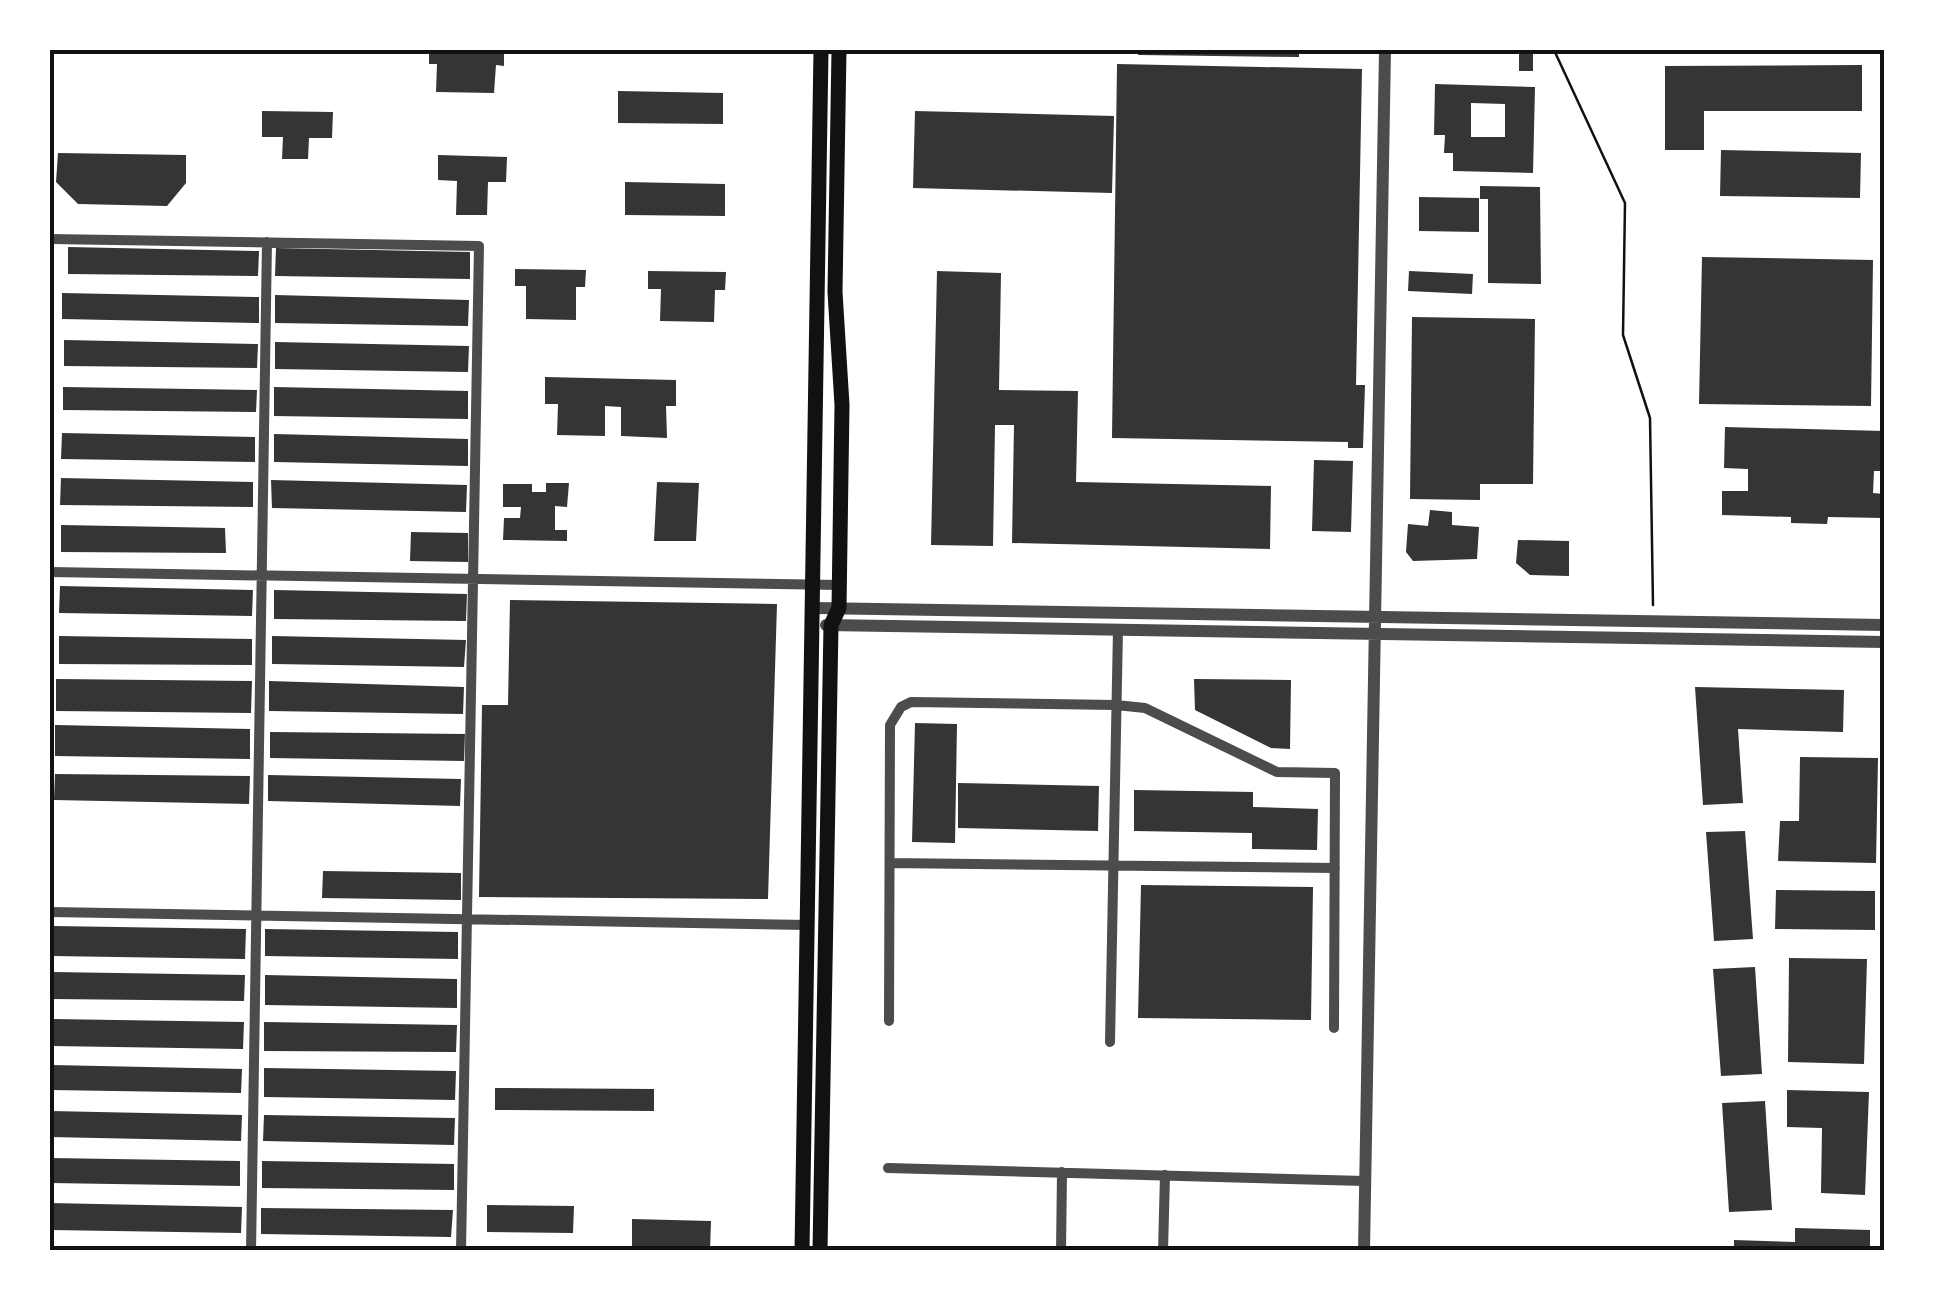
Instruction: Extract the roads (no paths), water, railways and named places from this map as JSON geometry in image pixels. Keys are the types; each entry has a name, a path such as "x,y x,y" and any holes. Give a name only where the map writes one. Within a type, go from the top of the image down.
{"main road":[{"path":"802,1251 821,50"},
{"path":"820,1251 831,625 839,608 842,405 834,292 839,50"}],"street":[{"path":"1364,1251 1385,50"},
{"path":"50,239 479,246 460,1251"},
{"path":"251,1251 267,242"},
{"path":"50,572 839,585"},
{"path":"814,616 839,608 1884,625"},
{"path":"814,616 831,625 1884,642"},
{"path":"1110,1042 1118,629"},
{"path":"889,1021 890,726 901,707 911,702 1116,705 1145,708 1277,772 1335,773 1334,1028"},
{"path":"890,863 1334,868"},
{"path":"50,912 807,925"},
{"path":"888,1168 1365,1181"},
{"path":"1062,1172 1062,1251"},
{"path":"1163,1251 1165,1175"}]}
